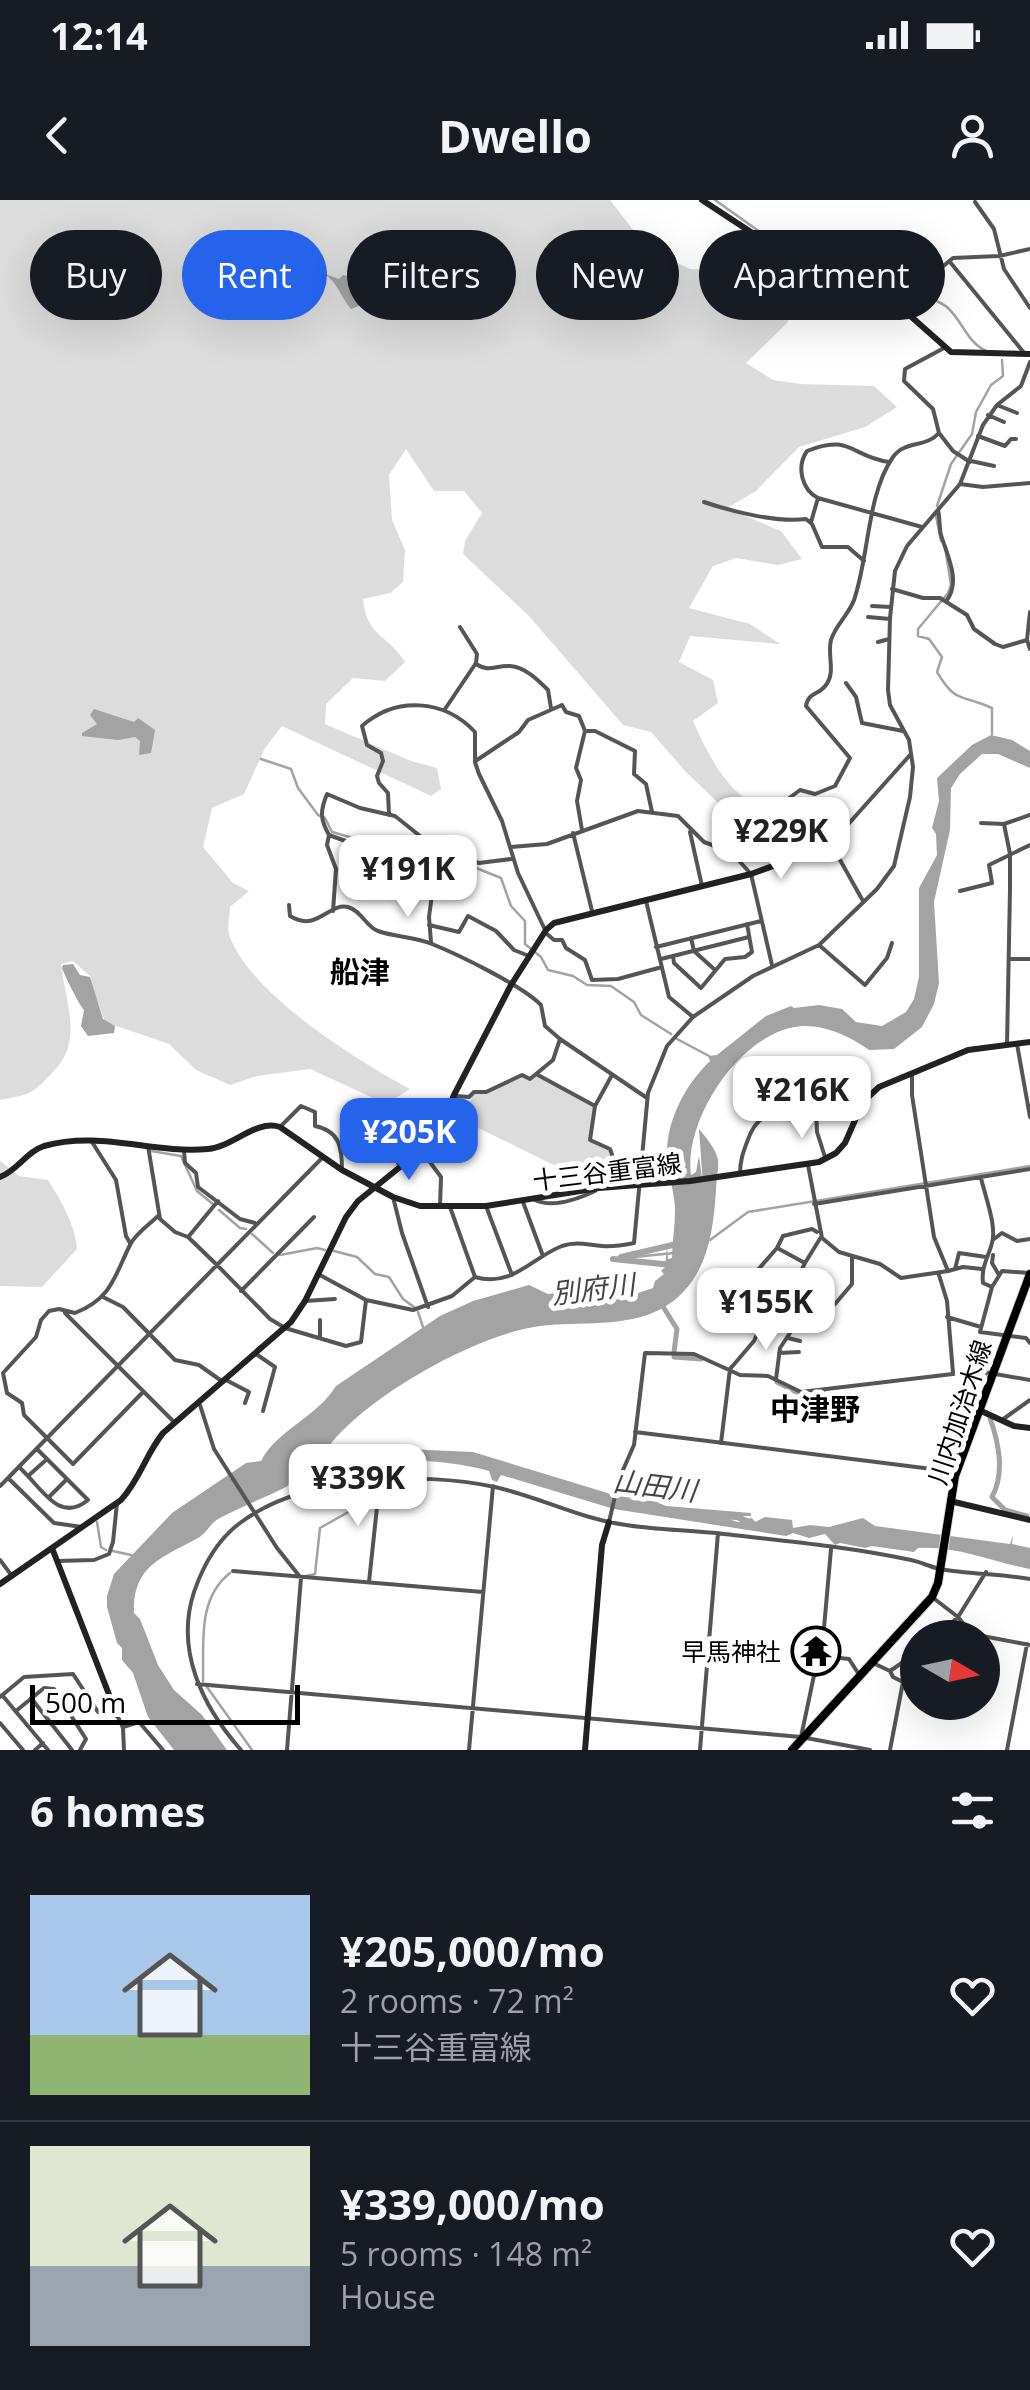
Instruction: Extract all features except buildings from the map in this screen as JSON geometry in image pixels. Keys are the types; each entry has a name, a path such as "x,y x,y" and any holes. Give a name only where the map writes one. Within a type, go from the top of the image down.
{"main road":[{"name":"川内加治木線","path":"792,1750 932,1597 961,1456 1030,1274"}],"street":[{"path":"702,200 748,230"},
{"path":"975,202 994,229 999,256 1030,308"},
{"path":"945,264 953,258 1030,250"},
{"path":"950,262 1028,357"},
{"path":"914,320 944,348 962,354 1028,357"},
{"path":"944,348 906,368 907,384 933,409 939,433 959,454 970,461 994,466"},
{"path":"476,1277 491,1282 519,1274 543,1256 573,1243 604,1247 634,1243 647,1098 660,1058 676,1034 693,1017 772,965 819,945 889,874 898,853 913,767 911,747 890,705 892,589 901,556 960,484 988,416 1021,386 1028,357"},
{"path":"1021,386 1030,390"},
{"path":"998,405 1018,414"},
{"path":"988,416 1004,422"},
{"path":"800,856 806,830 802,820 787,808 788,799 800,790 815,794 831,789 849,764 847,752 829,736 806,701 829,680 831,640 849,613 889,462 908,445 930,442 939,433"},
{"path":"978,436 1005,446 1016,439"},
{"path":"889,462 828,442 804,454 801,468 809,493 818,498 922,527"},
{"path":"960,484 982,488 1030,483"},
{"path":"811,522 818,498"},
{"path":"704,502 721,509 794,520 806,518 822,547 848,547 864,562"},
{"path":"938,510 954,586 943,600"},
{"path":"892,589 943,600 967,615 974,630 995,644 1027,640"},
{"path":"872,606 890,608"},
{"path":"1030,612 1030,649"},
{"path":"868,617 890,619"},
{"path":"444,709 476,664 477,654 460,628"},
{"path":"878,642 890,639"},
{"path":"476,664 488,670 514,666 525,671 548,690 551,708"},
{"path":"846,683 856,697 862,723 904,731"},
{"path":"475,762 519,732 528,720 562,704 566,712 579,716 585,731 576,768 581,780 576,801 582,830"},
{"path":"389,815 388,794 378,782 381,753 367,744 363,724 404,705 444,709 475,732 475,762 514,859 554,940 562,940 566,948 585,960 592,980 618,980 662,967"},
{"path":"585,731 595,731 635,751 634,774 646,784 652,812"},
{"path":"0,1584 117,1503 134,1486 155,1442 174,1422 285,1328 305,1301 346,1217 373,1188 437,1136 511,985 534,945 554,922 751,874 835,840 910,755"},
{"path":"334,911 336,869 321,816 327,794 389,815 435,848 473,865 514,859"},
{"path":"510,847 547,844 628,813 678,816 704,842 731,852 751,874 772,965"},
{"path":"981,823 1004,824 1030,816"},
{"path":"1004,824 1010,854 1006,1046"},
{"path":"689,827 702,886"},
{"path":"573,833 593,914"},
{"path":"329,835 370,850 385,860 416,867 430,884 432,944"},
{"path":"830,842 863,901"},
{"path":"960,891 992,883 990,865 1030,845"},
{"path":"430,884 445,872 452,855"},
{"path":"646,901 669,997 693,1017"},
{"path":"289,904 290,916 300,921 324,917 340,906 349,907 376,930 432,944 511,985 541,1005 545,1026 560,1040 647,1098"},
{"path":"429,925 460,932 468,916 496,930 514,950 529,955"},
{"path":"656,947 761,921"},
{"path":"674,956 674,963 700,988 725,959 745,957 752,952 747,924"},
{"path":"660,959 749,937"},
{"path":"691,938 694,951 715,970"},
{"path":"819,945 866,985 888,958 892,943"},
{"path":"1008,959 1030,959"},
{"path":"454,1095 469,1097 474,1092 486,1092 522,1074 530,1079 553,1060 560,1040"},
{"path":"816,1108 817,1132 826,1160 845,1143 862,1102 879,1087 968,1050 1030,1042"},
{"path":"1018,1044 1030,1117"},
{"path":"912,1072 934,1236 948,1271"},
{"path":"537,1074 595,1106"},
{"path":"612,1075 595,1106 590,1140 610,1149 624,1186"},
{"path":"740,1173 741,1159 756,1122 767,1114 848,1100 862,1102"},
{"path":"0,1176 15,1170 43,1147 91,1140 184,1151 214,1149 264,1126 280,1127 301,1106 315,1112 315,1126 332,1133 341,1144 342,1170"},
{"name":"十三谷重富線","path":"280,1127 373,1188 420,1206 450,1208 523,1202 599,1188 665,1184 826,1160"},
{"path":"91,1140 114,1173 130,1243"},
{"path":"394,1145 391,1148 400,1168"},
{"path":"148,1146 158,1216 175,1232 188,1237 270,1319 285,1328 346,1346 360,1342 366,1300"},
{"path":"420,1150 441,1178 440,1207"},
{"path":"184,1151 185,1163 196,1173 198,1187 240,1220 255,1224"},
{"path":"0,1486 323,1157"},
{"path":"776,1379 780,1353 793,1321 795,1293 819,1235 808,1165"},
{"path":"813,1201 1030,1169"},
{"path":"981,1178 994,1240 980,1284 992,1288"},
{"path":"392,1197 428,1307"},
{"path":"188,1237 218,1202"},
{"path":"523,1202 543,1256"},
{"path":"486,1206 512,1276"},
{"path":"450,1208 476,1277"},
{"path":"143,1392 73,1464 24,1416 23,1406 7,1393 2,1380 4,1370 36,1337 44,1317 52,1310 79,1312 103,1297 130,1243 158,1216"},
{"path":"240,1291 314,1217"},
{"path":"773,1288 756,1272 786,1234 812,1230 839,1252 880,1264 901,1278 955,1269 983,1270"},
{"path":"994,1240 1002,1233 1017,1241 1030,1239"},
{"path":"777,1248 805,1263"},
{"path":"955,1269 959,1253 991,1255"},
{"path":"991,1255 999,1276"},
{"path":"766,1315 807,1321 842,1298 852,1284 852,1256"},
{"path":"1030,1274 1005,1270 999,1276 980,1332 1026,1338 1030,1343"},
{"path":"939,1273 947,1301 953,1374"},
{"path":"318,1274 366,1300 406,1310 428,1307 452,1296 476,1277"},
{"path":"720,1443 730,1369 754,1341 766,1315 766,1283"},
{"path":"795,1293 805,1295"},
{"path":"103,1297 123,1307 175,1360 198,1365 249,1392 245,1402"},
{"path":"305,1301 335,1299"},
{"path":"65,1311 174,1422"},
{"path":"947,1317 981,1326"},
{"path":"320,1320 320,1338"},
{"path":"788,1338 800,1340"},
{"path":"780,1353 799,1352"},
{"path":"585,1750 602,1545 617,1488 634,1445 646,1353 694,1354 743,1376 765,1375 800,1392 953,1374 992,1373 1030,1380"},
{"path":"256,1354 275,1367 263,1411"},
{"path":"780,1362 790,1360"},
{"path":"1001,1420 1030,1400"},
{"path":"199,1401 214,1449 302,1578 287,1750"},
{"path":"978,1410 1021,1429 1030,1428"},
{"path":"635,1432 948,1471 956,1455 961,1456"},
{"path":"18,1467 46,1496 67,1510 76,1510 88,1500 37,1449"},
{"path":"28,1476 46,1460"},
{"path":"8,1478 54,1523 82,1527"},
{"path":"34,1503 66,1479"},
{"path":"370,1582 380,1479"},
{"path":"241,1750 197,1684 188,1637 200,1572 215,1548 238,1524 318,1491 380,1479 448,1479 493,1486 609,1520 1030,1578"},
{"path":"469,1750 493,1486"},
{"path":"950,1501 1030,1520"},
{"path":"57,1561 94,1560 109,1554 114,1542 117,1503"},
{"path":"700,1750 718,1533"},
{"path":"52,1548 123,1728 124,1750"},
{"path":"803,1737 820,1656 831,1548"},
{"path":"0,1560 12,1576"},
{"path":"234,1571 483,1592"},
{"path":"955,1620 986,1572"},
{"path":"932,1597 972,1634 1028,1644 1007,1750"},
{"path":"820,1656 849,1659 861,1677"},
{"path":"873,1663 890,1670 893,1677 903,1682 890,1750"},
{"path":"890,1670 900,1664"},
{"path":"48,1750 1,1696 24,1677 73,1674 98,1712 117,1715"},
{"path":"197,1684 803,1737 870,1750"},
{"path":"16,1711 44,1688 54,1689 86,1739 80,1750"},
{"path":"31,1698 72,1750"},
{"path":"123,1728 139,1722 163,1750"},
{"path":"0,1723 23,1750"},
{"path":"35,1750 42,1743"}],"shaded area":[{"path":"0,200 610,200 633,230 536,230 536,320 679,320 679,264 699,269 699,320 788,320 746,363 773,380 874,386 897,407 865,427 799,447 756,491 727,508 781,531 802,559 778,565 736,558 713,566 689,608 750,624 780,644 690,636 679,662 713,680 718,703 693,721 722,775 759,809 769,826 735,819 651,732 623,725 529,616 463,554 465,541 482,513 464,491 434,491 406,449 389,475 392,520 405,550 403,582 390,593 363,599 374,629 405,662 385,681 353,678 326,704 325,724 437,768 441,789 431,796 282,726 265,748 244,794 212,808 203,847 233,883 249,891 230,907 228,930 242,959 259,981 308,1024 410,1089 386,1104 310,1069 257,1076 230,1085 196,1070 169,1044 105,1022 91,977 73,961 61,964 70,1020 63,1059 36,1089 0,1100"},
{"path":"522,1076 530,1080 537,1076 594,1108 588,1141 609,1150 618,1177 560,1186 568,1172 462,1120 474,1093 486,1093"},
{"path":"0,1161 19,1176 48,1180 73,1230 77,1249 42,1287 0,1286"}],"water":[{"path":"327,275 339,279 347,276 347,303"},
{"path":"94,709 134,722 138,718 155,730 151,753 139,755 140,741 135,737 118,740 82,736 97,724 90,715"},
{"path":"991,735 1012,740 1030,751 1030,768 998,754 982,754 951,788 950,830 934,902 939,983 922,1027 894,1049 869,1050 822,1028 782,1030 740,1059 707,1103 697,1128 691,1175 696,1172 699,1156 703,1185 699,1129 717,1156 715,1208 704,1258 676,1299 633,1319 540,1326 485,1341 393,1390 343,1430 326,1450 350,1454 384,1448 473,1452 614,1495 666,1506 751,1513 718,1516 738,1522 752,1518 755,1522 765,1517 792,1520 793,1528 829,1527 863,1518 875,1526 1010,1544 1013,1535 1012,1544 1030,1548 1030,1569 946,1549 918,1548 914,1552 835,1545 825,1534 809,1538 793,1533 786,1536 614,1509 501,1475 497,1482 489,1471 469,1466 394,1460 342,1464 301,1476 285,1488 220,1518 201,1536 162,1557 144,1573 138,1584 134,1613 158,1665 174,1690 202,1715 227,1750 174,1750 148,1717 133,1673 122,1660 122,1648 107,1607 114,1574 172,1513 246,1463 261,1461 277,1440 319,1406 336,1386 440,1316 473,1301 529,1285 548,1294 593,1288 585,1296 592,1299 620,1299 653,1288 664,1274 661,1271 667,1246 668,1259 672,1258 675,1206 668,1137 684,1095 710,1061 708,1056 717,1055 766,1016 791,1006 842,1009 856,1022 882,1026 906,1012 919,977 919,888 937,855 932,828 939,801 937,778 972,745"},
{"path":"73,964 80,975 90,977 103,1019 115,1026 114,1033 88,1036 81,1026 84,1010 62,968"}],"waterway":[{"path":"715,200 757,230"},
{"path":"945,306 986,351"},
{"path":"937,506 951,464 972,434 976,412 991,385 1003,376 1002,360"},
{"path":"936,516 941,541"},
{"path":"946,553 951,585 918,629 918,636 929,639 942,657 937,672 949,689 992,708 992,734"},
{"path":"261,759 291,769 298,788 318,815 325,818 332,832 403,860 418,849 433,859 441,854 448,857"},
{"path":"454,859 501,878 511,906 525,921 525,944 541,957 548,970 573,976 587,985 611,986 634,1002 641,1015 671,1034"},
{"path":"677,1039 709,1056"},
{"path":"151,1151 181,1156 197,1191 214,1205"},
{"path":"710,1240 748,1212 1030,1166"},
{"path":"219,1210 246,1229"},
{"path":"252,1234 273,1253"},
{"name":"別府川","path":"621,1257 677,1244"},
{"path":"280,1255 325,1250"},
{"path":"334,1251 357,1257 375,1274 389,1277 403,1299 414,1307"},
{"name":"別府川","path":"613,1259 674,1253"},
{"name":"別府川","path":"613,1259 672,1265"},
{"path":"662,1305 677,1329 674,1352"},
{"path":"418,1312 424,1330"},
{"path":"674,1357 701,1359"},
{"path":"968,1374 988,1375 986,1383"},
{"path":"777,1382 800,1394 823,1391"},
{"path":"990,1418 999,1458 992,1497 1005,1510 1027,1516"},
{"path":"306,1576 315,1574 320,1528 359,1506 356,1500 361,1498 355,1487"},
{"name":"山田川","path":"710,1516 737,1517 752,1523"},
{"path":"97,1522 101,1547 106,1550"},
{"path":"113,1551 131,1555"},
{"path":"203,1681 207,1609 219,1584 230,1573"},
{"path":"207,1687 252,1750"}],"place":[{"name":"早馬神社","path":"816,1651"}],"district":[{"name":"船津","path":"360,971"},
{"name":"中津野","path":"815,1408"}]}
